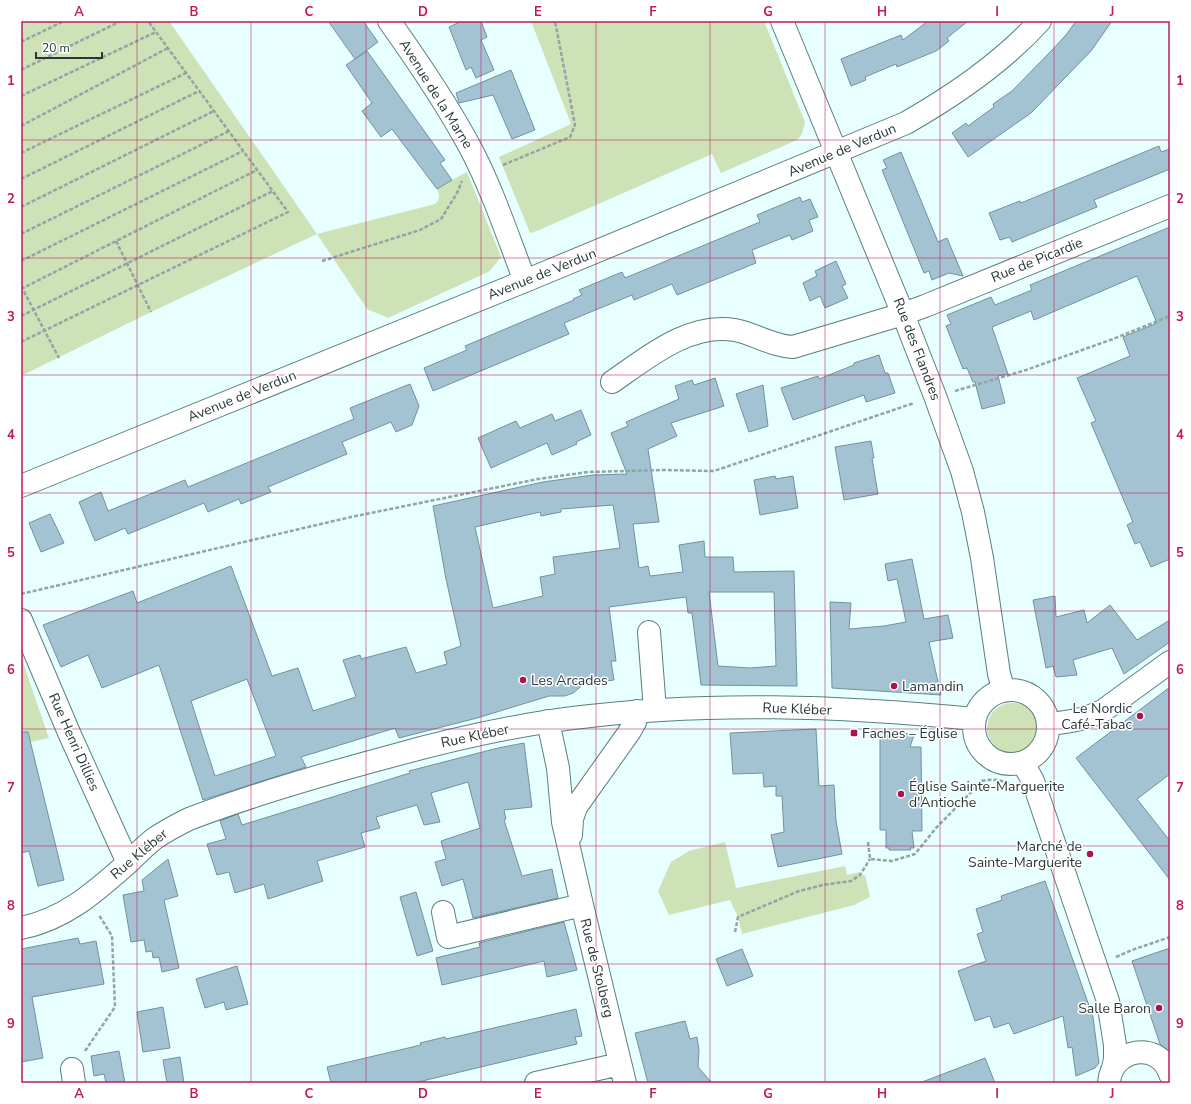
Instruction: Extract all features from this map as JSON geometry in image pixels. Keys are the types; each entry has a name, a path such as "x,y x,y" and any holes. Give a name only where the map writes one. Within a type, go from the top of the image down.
{"street":[{"name":"Avenue de la Marne","path":"389,21 428,76 452,114 472,150 525,281"},
{"name":"Rue des Flandres","path":"782,21 903,314 935,396 962,472 973,512 982,558 999,674 1004,691"},
{"name":"Avenue de Verdun","path":"21,486 525,281 906,123 941,103 973,81 1002,58 1040,21"},
{"name":"Rue de Picardie","path":"612,382 648,357 678,340 710,329 722,328 736,330 778,345 793,347 903,314 1170,206"},
{"name":"Rue Henri Dillies","path":"21,620 70,735 128,863"},
{"path":"646,711 649,632"},
{"path":"1048,724 1069,722 1093,716 1104,710 1170,662"},
{"path":"1028,772 1011,765 999,763 983,753 976,743 974,737 974,719 982,703 992,695 1004,691 1016,690 1033,698 1045,712 1048,724 1047,736 1042,748 1034,757 1028,772 1108,1001 1115,1046 1115,1059 1111,1076"},
{"name":"Rue Kléber","path":"21,928 47,921 89,897 153,840 170,828 189,819 320,775 486,732 548,721 646,711 705,707 857,710 974,719"},
{"name":"Rue de Stolberg","path":"570,852 572,819 576,807 635,722 646,711"},
{"name":"Rue de Stolberg","path":"548,721 558,768 563,822 623,1074"},
{"path":"443,912 448,937 582,905"},
{"path":"1108,1001 1129,1035 1139,1047 1162,1061"},
{"path":"1111,1076 1121,1059 1136,1052 1162,1061"},
{"path":"536,1083 623,1074"}],"path":[{"path":"21,42 64,21"},
{"path":"21,70 121,21"},
{"path":"21,342 288,212 148,21"},
{"path":"322,261 420,230 441,219 457,193 462,180 483,174 570,137 575,125 554,21"},
{"path":"21,96 156,32"},
{"path":"21,126 168,48"},
{"path":"21,153 186,73"},
{"path":"21,179 199,91"},
{"path":"21,207 214,111"},
{"path":"21,234 229,131"},
{"path":"21,260 243,151"},
{"path":"59,358 21,288 258,170"},
{"path":"21,316 273,191"},
{"path":"116,241 151,312"},
{"path":"21,594 351,517 538,479 588,472 664,470 714,471 935,396 1026,370 1113,339 1170,316"},
{"path":"870,859 892,861 915,854 936,828 982,781 989,779 1004,781 1018,788 1028,772"},
{"path":"735,932 738,917 798,891 823,885 851,881 860,876 870,859 868,842"},
{"path":"73,1076 115,1007 112,936 89,897"},
{"path":"1096,967 1132,950 1170,937"}],"green space":[{"path":"21,21 169,21 317,234 151,312 21,376"},
{"path":"531,21 764,21 805,122 802,134 797,140 721,173 712,154 530,233 499,157 571,124"},
{"path":"467,172 501,257 490,271 388,318 367,309 317,234 435,204 439,197 437,189"},
{"path":"21,657 49,738 21,744"},
{"path":"1007,703 1017,703 1030,710 1037,723 1037,733 1030,746 1017,753 1007,753 998,749 991,742 987,733 987,723 991,714 998,707"},
{"path":"725,842 736,888 845,866 847,875 860,872 860,875 865,875 870,897 854,905 742,934 738,917 730,900 669,915 658,891 671,862 689,851"}],"building":[{"path":"328,21 363,21 378,42 355,59"},
{"path":"462,21 481,21 487,37 481,40 494,70 476,78 471,67 466,70 449,27"},
{"path":"928,21 968,21 947,38 949,41 936,51 897,67 896,64 865,77 866,80 851,86 841,59 901,35 903,40"},
{"path":"1076,21 1112,21 1091,51 1031,113 968,157 952,133 966,123 968,126 994,107 993,104 1012,91 1066,35"},
{"path":"367,51 445,160 440,163 452,180 437,189 392,129 381,137 362,111 372,103 346,65"},
{"path":"511,70 535,130 512,139 493,95 459,103 456,93"},
{"path":"1159,146 1161,152 1170,149 1170,169 1094,200 1097,207 1012,242 1010,237 1000,240 989,213 1020,201 1021,203"},
{"path":"901,152 938,242 947,238 963,276 949,273 932,280 929,271 924,273 882,170 887,168 883,160"},
{"path":"800,197 802,202 810,199 818,217 809,220 813,231 792,240 790,235 752,250 756,263 677,295 672,284 634,300 632,295 564,323 569,334 433,391 424,368 467,350 465,346 574,300 573,299 582,295 579,290 622,272 625,278 760,222 757,215"},
{"path":"1170,227 1170,559 1151,567 1140,542 1135,544 1127,525 1133,522 1091,423 1096,421 1077,378 1130,356 1123,337 1157,323 1137,276 1034,320 1031,311 992,327 1008,374 998,376 1005,403 982,409 975,382 973,382 967,368 963,369 946,326 951,324 947,315 991,297 995,305 1032,290 1030,285"},
{"path":"836,261 846,284 842,286 848,298 825,308 820,296 810,301 803,283 817,276 815,271"},
{"path":"879,355 885,373 888,373 895,393 866,402 864,395 793,420 781,388 818,376 819,379 854,365 854,363"},
{"path":"715,378 724,406 671,423 677,436 648,449 659,522 633,524 639,568 648,566 650,576 683,572 679,545 704,541 705,557 733,557 734,572 794,571 797,686 701,685 692,613 688,613 686,597 609,607 616,661 611,661 614,680 584,684 573,693 565,696 549,696 477,718 399,738 395,728 301,757 306,767 203,800 159,665 102,688 88,655 61,667 43,625 133,591 137,603 231,566 272,676 298,668 313,711 356,697 343,660 360,655 361,659 406,647 416,673 447,664 444,652 461,646 446,579 433,506 543,482 593,475 627,474 611,433 628,426 626,422 679,399 675,386 692,380 694,385","holes":["613,505 620,548 553,557 555,574 540,577 543,596 493,608 475,527 540,512 541,516 561,512 561,509","709,592 774,592 776,666 750,668 718,666","247,679 276,756 215,776 191,701"]},
{"path":"410,384 419,406 412,425 396,432 391,422 342,442 347,454 268,487 271,492 241,504 239,499 208,512 204,503 128,534 125,528 95,541 79,502 101,492 108,511 185,480 188,487 354,419 350,408"},
{"path":"763,385 768,426 749,432 736,394"},
{"path":"581,410 591,435 576,442 577,444 552,455 547,443 491,468 478,438 516,421 520,428 552,414 555,421"},
{"path":"871,441 874,458 872,458 878,494 844,500 835,447"},
{"path":"775,476 776,479 793,476 798,508 760,515 754,480"},
{"path":"50,514 64,543 41,552 29,523"},
{"path":"912,559 924,619 948,615 953,638 929,642 941,695 832,688 830,602 851,603 849,629 884,626 906,622 897,579 888,581 885,564"},
{"path":"1055,596 1056,617 1084,610 1087,623 1110,605 1137,640 1170,620 1170,642 1124,674 1112,648 1073,660 1077,675 1056,677 1053,666 1046,668 1033,600"},
{"path":"1170,687 1170,774 1137,799 1170,841 1170,880 1076,758"},
{"path":"816,729 819,786 834,785 836,821 842,854 778,867 771,835 784,832 782,796 776,796 776,786 764,787 763,773 733,774 730,733"},
{"path":"21,732 28,732 64,880 38,886 29,851 21,853"},
{"name":"Église Sainte-Marguerite d'Antioche","path":"900,732 914,735 910,747 921,747 922,831 912,831 914,848 910,848 911,850 889,850 889,848 886,848 886,830 880,830 880,736 891,736 893,734 898,735"},
{"path":"524,743 532,807 504,810 506,819 504,820 522,876 552,869 558,898 473,918 463,879 442,886 435,862 446,859 441,841 480,828 468,782 431,793 440,822 424,825 417,805 376,817 380,828 361,833 365,847 317,861 323,881 268,899 264,884 235,893 229,872 217,875 207,844 226,839 220,821 238,814 242,825 410,773 409,771 498,748"},
{"path":"168,859 178,896 164,900 179,968 162,972 159,957 153,958 152,951 146,952 144,940 131,942 123,895 144,891 142,880"},
{"path":"1045,881 1093,1017 1099,1063 1095,1068 1076,1076 1072,1047 1068,1048 1063,1016 1014,1034 1009,1023 994,1028 990,1016 975,1021 958,971 986,961 977,934 983,932 976,909 1002,900 1001,896"},
{"path":"416,892 433,951 417,956 400,897"},
{"path":"564,922 577,970 547,977 544,961 442,985 436,958 480,947 479,943"},
{"path":"78,938 80,944 96,941 104,984 32,997 43,1058 21,1062 21,949"},
{"name":"Salle Baron","path":"1170,948 1170,1052 1160,1044 1132,961"},
{"path":"742,949 753,976 727,986 716,959"},
{"path":"237,966 248,1004 226,1010 224,1002 205,1008 196,979"},
{"path":"163,1007 170,1048 143,1052 137,1012"},
{"path":"576,1009 582,1036 575,1037 577,1044 414,1083 331,1083 327,1067 421,1045 420,1043 445,1037 446,1039"},
{"path":"685,1021 690,1039 697,1037 699,1050 698,1067 712,1083 648,1083 635,1033"},
{"path":"119,1051 125,1083 106,1083 104,1074 94,1076 91,1056"},
{"path":"180,1057 184,1083 167,1083 163,1060"},
{"path":"985,1058 995,1083 922,1082"}],"place":[{"name":"Les Arcades","path":"523,680"},
{"name":"Lamandin","path":"894,686"},
{"name":"Le Nordic Café-Tabac","path":"1140,716"},
{"name":"Faches – Église","path":"854,733"},
{"name":"Église Sainte-Marguerite d'Antioche","path":"901,794"},
{"name":"Marché de Sainte-Marguerite","path":"1090,854"},
{"name":"Salle Baron","path":"1159,1008"}]}
